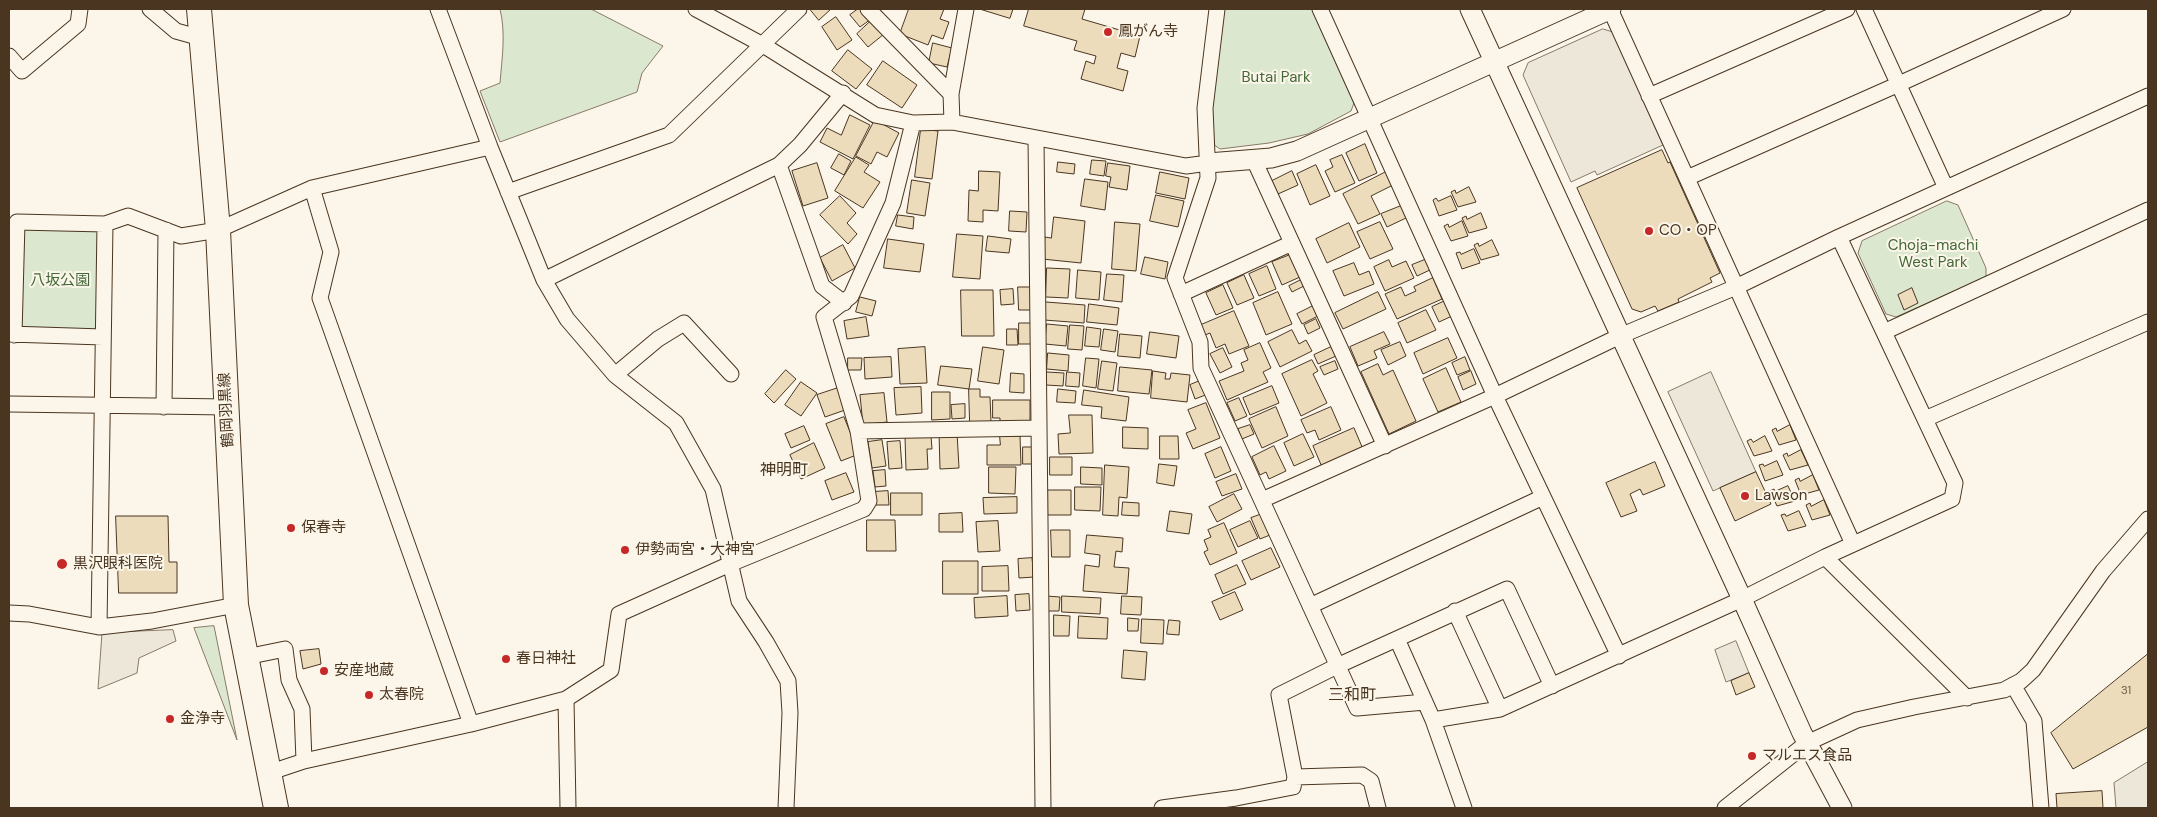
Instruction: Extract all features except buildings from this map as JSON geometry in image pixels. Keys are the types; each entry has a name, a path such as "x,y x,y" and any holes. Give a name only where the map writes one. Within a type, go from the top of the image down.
{"main road":[{"name":"鶴岡羽黒線","path":"199,9 218,230 228,407 236,605 271,772 276,808"}],"street":[{"path":"9,56 22,71 78,24 80,9"},
{"path":"150,9 176,31 201,38"},
{"path":"438,9 490,147 544,280 567,319 615,375 676,423 712,489 738,601 766,642 788,681 790,713 786,808"},
{"path":"696,9 763,45 875,115 913,123 952,122 1186,166 1271,158 1297,151 1610,9 1853,544"},
{"path":"508,192 669,136 798,9"},
{"path":"868,9 951,94"},
{"path":"952,122 951,94 966,9"},
{"path":"1217,9 1205,108 1208,178 1175,278 1200,342 1202,368 1357,708 1425,702"},
{"path":"1320,9 1495,396 1619,656"},
{"path":"1470,9 1807,744 1842,808"},
{"path":"1649,96 1847,9"},
{"path":"1864,9 1946,188"},
{"path":"1686,178 2063,9"},
{"path":"544,280 779,165 800,145 843,94"},
{"path":"1262,500 1495,396 1620,336 1736,287 1839,237 2148,96"},
{"path":"271,772 304,761 471,724 566,699 611,670 619,614 730,564 864,509 868,501 858,431 824,317 851,296 893,203 913,123"},
{"path":"1036,138 1043,808"},
{"path":"103,337 11,334 17,222 105,224 128,216 181,236 218,230 312,188 490,147"},
{"path":"1254,160 1385,446"},
{"path":"779,165 822,286 844,303"},
{"path":"312,188 331,252 320,298 471,724"},
{"path":"1884,332 2148,210"},
{"path":"99,627 105,224"},
{"path":"164,407 166,230"},
{"path":"1433,720 1500,709 1742,599 1825,557 1952,499 1955,483 1839,237"},
{"path":"1181,294 1292,242"},
{"path":"1925,419 2148,322"},
{"path":"615,375 658,339 684,323 730,374"},
{"path":"9,404 228,407"},
{"path":"858,431 1039,428"},
{"path":"1310,606 1543,497"},
{"path":"1725,808 1807,744 1857,720 2004,690 2021,681 2033,670 2103,571 2148,520"},
{"path":"1825,557 1968,698"},
{"path":"1162,808 1236,798 1292,787 1295,777 1279,695 1455,611 1507,589 1552,686"},
{"path":"9,613 29,614 99,627 152,621 236,605"},
{"path":"1455,611 1500,709"},
{"path":"1397,639 1433,720 1464,808"},
{"path":"246,657 286,649 289,680 302,709 304,761"},
{"path":"2013,686 2034,721 2041,808"},
{"path":"566,699 568,808"},
{"path":"1295,777 1362,775 1371,781 1378,808"}],"green space":[{"path":"500,9 591,9 663,46 642,73 637,92 500,142 480,91 500,83 503,36"},
{"name":"Butai Park","path":"1223,9 1312,9 1354,103 1351,111 1308,134 1269,143 1220,149 1213,144 1210,109"},
{"name":"Choja-machi West Park","path":"1947,201 1958,205 1986,268 1986,277 1896,317 1886,314 1858,253 1862,241"},
{"name":"八坂公園","path":"21,226 99,230 98,333 19,331"},
{"path":"214,626 237,740 194,628"}],"shaded area":[{"path":"1603,29 1613,32 1663,145 1597,175 1595,171 1571,182 1523,75 1528,63"},
{"path":"1711,372 1756,472 1713,491 1668,392"},
{"path":"173,630 176,641 139,658 137,673 98,689 102,633"},
{"path":"1736,641 1749,673 1726,682 1715,650"},
{"path":"2148,762 2148,808 2116,808 2114,783"}],"place":[{"name":"鳳がん寺","path":"1108,32"},
{"name":"CO・OP","path":"1649,231"},
{"name":"Lawson","path":"1745,496"},
{"name":"保春寺","path":"291,528"},
{"name":"伊勢両宮・大神宮","path":"625,550"},
{"name":"黒沢眼科医院","path":"62,564"},
{"name":"春日神社","path":"506,659"},
{"name":"安産地蔵","path":"324,671"},
{"name":"太春院","path":"369,695"},
{"name":"金浄寺","path":"170,719"},
{"name":"マルエス食品","path":"1752,756"}],"district":[{"name":"神明町","path":"784,471"},
{"name":"三和町","path":"1352,696"}]}
